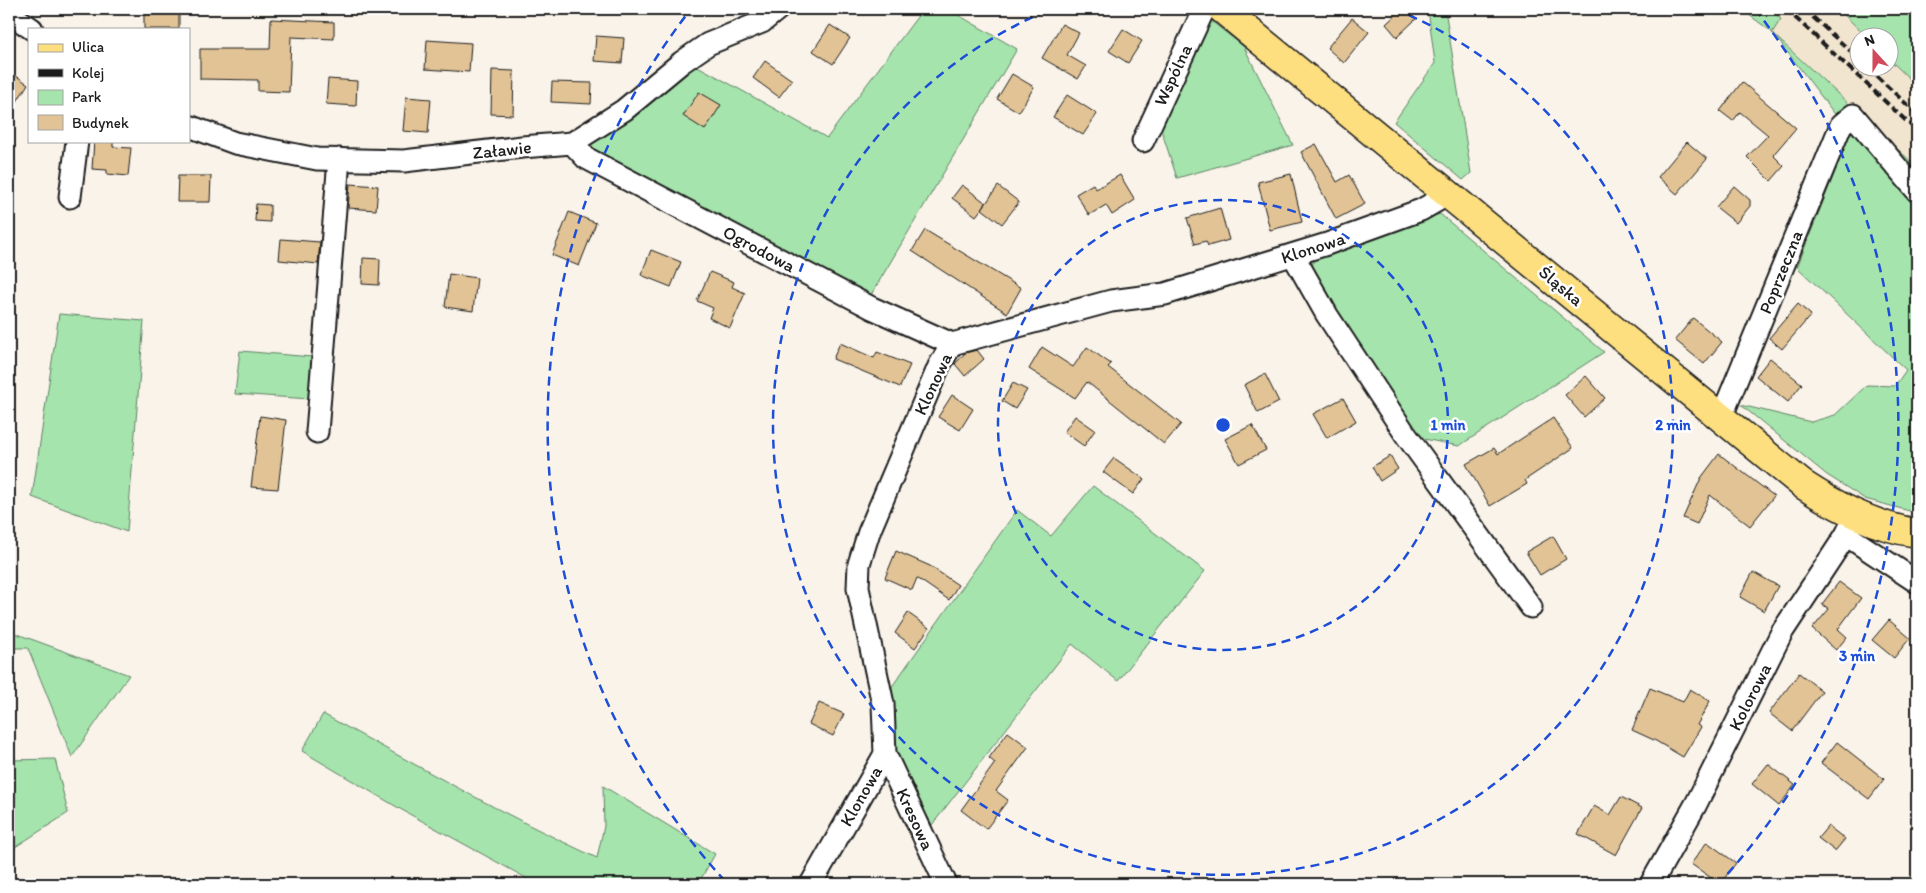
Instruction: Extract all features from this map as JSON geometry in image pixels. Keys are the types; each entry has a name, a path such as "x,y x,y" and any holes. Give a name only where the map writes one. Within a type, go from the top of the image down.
{"main road":[{"name":"Śląska","path":"1222,9 1802,484 1827,500 1851,524 1880,524 1917,533"}],"street":[{"name":"Załawie","path":"190,126 235,143 317,159 404,161 572,143 624,110 682,62 708,44 762,22 778,9"},
{"name":"Wspólna","path":"1143,141 1204,9"},
{"path":"9,13 31,28"},
{"name":"Poprzeczna","path":"1721,418 1840,125 1853,115 1917,191"},
{"path":"70,197 77,142"},
{"name":"Ogrodowa","path":"572,143 586,158 872,308 952,344"},
{"path":"317,432 339,159"},
{"name":"Klonowa","path":"811,884 885,754 883,704 858,588 859,564 869,532 939,366 952,344 989,336 1111,301 1165,294 1293,255 1421,210 1450,194"},
{"path":"1293,255 1327,314 1406,435 1531,607"},
{"path":"1851,524 1917,582"},
{"name":"Kolorowa","path":"1651,884 1696,804 1782,632 1851,524"},
{"name":"Kresowa","path":"885,754 946,884"}],"shaded area":[{"path":"1770,9 1838,9 1858,28 1848,28 1848,78 1898,78 1898,68 1917,86 1917,167 1772,32 1781,19"}],"green space":[{"path":"923,9 948,9 1017,49 868,300 585,149 592,139 694,64 827,138"},
{"path":"1196,9 1244,47 1293,145 1177,178 1153,105"},
{"path":"1428,9 1445,9 1471,173 1463,180 1394,122 1435,63"},
{"path":"1741,9 1770,9 1781,19 1772,32"},
{"path":"1838,9 1917,9 1917,86 1898,68 1898,28 1858,28"},
{"path":"1775,35 1917,167 1917,513 1865,499 1827,475 1741,405 1811,422 1835,415 1867,385 1895,386 1906,370 1797,267 1850,134"},
{"path":"1440,214 1604,352 1459,446 1419,438 1311,274 1314,256"},
{"path":"59,314 144,321 127,532 32,497"},
{"path":"240,351 312,357 310,399 235,394"},
{"path":"1093,486 1205,571 1118,681 1072,644 932,825 893,756 886,695 1017,510 1051,536"},
{"path":"9,631 129,675 72,757 28,648 9,648"},
{"path":"323,714 493,807 597,858 604,826 603,786 715,854 698,884 537,884 402,810 302,751"},
{"path":"55,759 68,813 9,851 9,760"}],"building":[{"path":"144,9 179,9 179,28 144,28"},
{"path":"1402,9 1406,9 1416,19 1397,37 1386,24"},
{"path":"1352,18 1369,32 1344,63 1327,48"},
{"path":"271,19 334,22 334,39 291,37 289,92 258,91 258,80 200,79 200,49 270,49"},
{"path":"1062,24 1079,33 1067,55 1086,66 1078,79 1042,58"},
{"path":"830,25 850,38 833,64 813,51"},
{"path":"1123,29 1142,41 1128,63 1109,51"},
{"path":"596,36 624,38 622,63 594,61"},
{"path":"427,40 471,43 469,72 425,69"},
{"path":"765,61 792,80 779,97 753,78"},
{"path":"492,70 514,71 513,115 491,114"},
{"path":"9,71 28,84 9,114"},
{"path":"1012,74 1034,87 1019,112 997,99"},
{"path":"328,79 357,81 356,106 326,104"},
{"path":"552,82 592,83 591,104 551,102"},
{"path":"1742,82 1796,128 1773,155 1784,166 1771,181 1747,157 1768,135 1740,112 1733,121 1720,111"},
{"path":"699,92 721,105 705,130 683,116"},
{"path":"1067,95 1097,114 1083,135 1053,117"},
{"path":"406,97 431,99 428,133 403,131"},
{"path":"94,142 113,142 113,147 131,148 128,176 107,174 107,170 92,169"},
{"path":"1687,142 1707,159 1677,194 1658,177"},
{"path":"1316,144 1337,182 1349,175 1365,204 1336,219 1301,152"},
{"path":"1291,174 1302,222 1270,230 1258,182"},
{"path":"1120,175 1135,200 1112,215 1106,205 1089,215 1076,194 1093,184 1096,189"},
{"path":"178,176 211,176 210,202 177,202"},
{"path":"350,184 378,186 376,210 348,208"},
{"path":"962,185 986,203 976,216 952,198"},
{"path":"998,186 1019,202 1002,224 982,209"},
{"path":"1734,186 1750,200 1750,206 1736,223 1716,207"},
{"path":"256,204 270,205 270,222 255,221"},
{"path":"1220,208 1229,240 1208,246 1206,241 1195,244 1187,218"},
{"path":"569,212 596,223 579,266 552,255"},
{"path":"925,230 1021,288 1007,313 912,251"},
{"path":"281,239 320,242 318,264 279,260"},
{"path":"651,250 681,262 671,287 641,275"},
{"path":"363,258 380,259 379,285 362,284"},
{"path":"710,272 734,282 732,287 745,293 730,328 709,318 713,308 697,301"},
{"path":"449,274 477,278 473,311 445,307"},
{"path":"1798,304 1811,315 1782,349 1769,338"},
{"path":"1693,318 1722,342 1704,364 1675,340"},
{"path":"840,343 874,358 877,352 910,365 900,387 833,359"},
{"path":"1042,347 1073,367 1087,347 1111,364 1108,367 1181,424 1164,444 1087,382 1075,398 1029,369"},
{"path":"977,350 984,359 965,376 955,364 965,353"},
{"path":"1770,358 1802,384 1788,402 1756,376"},
{"path":"1265,374 1279,402 1258,413 1244,385"},
{"path":"1586,376 1605,398 1584,417 1565,395"},
{"path":"1013,383 1027,390 1015,409 1002,401"},
{"path":"952,395 973,409 960,430 938,417"},
{"path":"1343,398 1356,421 1327,438 1313,414"},
{"path":"260,416 286,420 278,489 251,487"},
{"path":"1075,416 1095,430 1084,446 1064,432"},
{"path":"1553,418 1573,448 1525,480 1527,484 1490,506 1466,464 1494,448 1498,454"},
{"path":"1252,425 1266,450 1239,464 1225,439"},
{"path":"1719,454 1774,496 1750,526 1710,495 1697,524 1683,518 1701,478"},
{"path":"1390,456 1398,469 1380,481 1372,467"},
{"path":"1114,458 1144,479 1133,494 1103,472"},
{"path":"1553,536 1566,559 1540,575 1526,552"},
{"path":"896,551 930,566 958,585 949,600 917,578 912,590 885,578"},
{"path":"1753,572 1778,586 1764,611 1740,597"},
{"path":"1839,582 1861,598 1838,629 1847,637 1836,650 1812,629 1829,609 1822,604"},
{"path":"908,613 929,628 915,648 895,633"},
{"path":"1889,620 1910,638 1894,658 1872,640"},
{"path":"1799,673 1822,691 1792,731 1769,713"},
{"path":"1650,688 1683,702 1690,689 1710,701 1697,725 1701,727 1683,757 1656,741 1632,730"},
{"path":"819,703 844,714 833,736 809,724"},
{"path":"1008,732 1028,747 996,791 1008,800 986,829 961,810 995,763 989,758"},
{"path":"1837,742 1884,779 1869,799 1821,763"},
{"path":"1768,764 1795,785 1779,806 1752,784"},
{"path":"1621,797 1642,808 1616,855 1578,834 1594,806 1610,815"},
{"path":"1828,826 1845,839 1835,851 1818,838"},
{"path":"1707,842 1736,863 1720,884 1691,864"}],"railway":[{"path":"1786,9 1917,131"},
{"path":"1804,9 1848,49"},
{"path":"1879,78 1917,114"}]}
